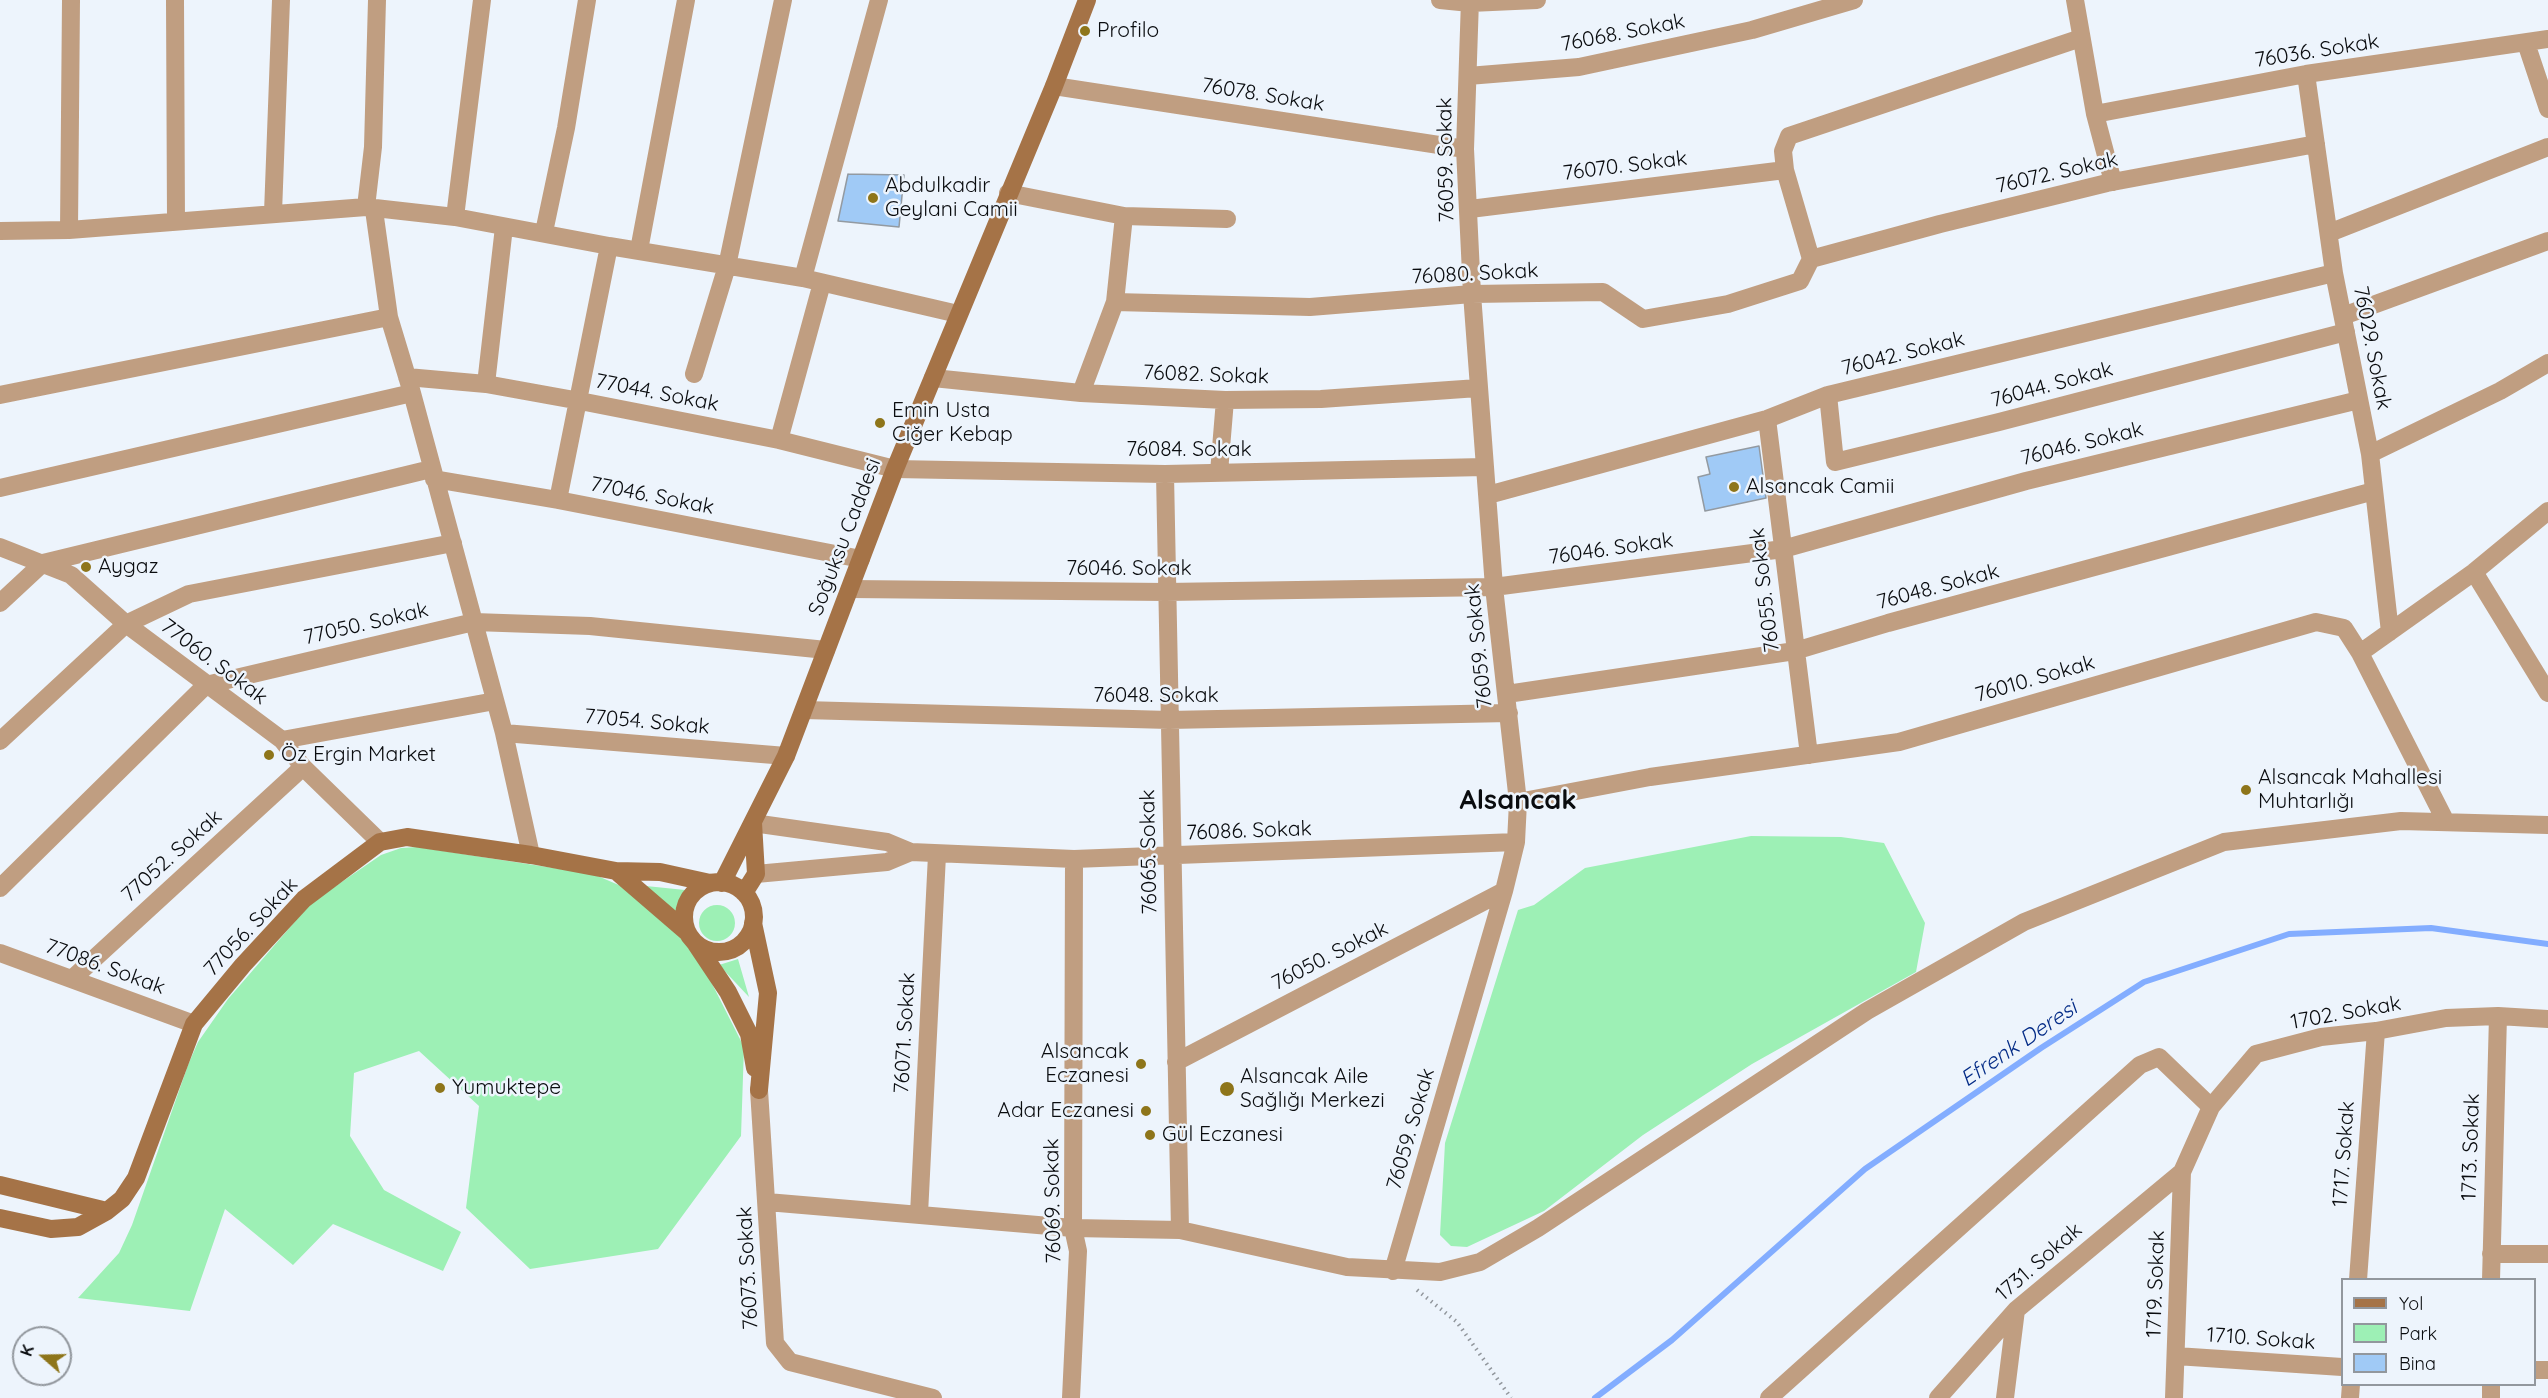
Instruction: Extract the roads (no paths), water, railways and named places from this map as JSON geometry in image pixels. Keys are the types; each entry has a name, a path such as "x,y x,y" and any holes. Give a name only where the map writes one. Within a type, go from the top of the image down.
{"street":[{"path":"69,230 71,0"},
{"path":"175,0 176,221"},
{"path":"273,213 280,0"},
{"path":"377,0 370,208 389,317 504,733 531,855"},
{"path":"455,217 482,0"},
{"path":"544,232 566,128 587,0"},
{"path":"639,250 686,0"},
{"path":"694,374 728,266 783,0"},
{"path":"803,278 879,0"},
{"name":"Soğuksu Caddesi","path":"716,883 753,823 786,756 895,469 1054,86 1087,0"},
{"path":"1440,0 1537,0"},
{"name":"76068. Sokak","path":"1468,76 1579,67 1752,30 1854,0"},
{"path":"2075,0 2095,114 2113,182"},
{"name":"76059. Sokak","path":"1393,1271 1504,891 1516,842 1518,802 1494,587 1472,294 1470,209 1465,149 1470,1"},
{"path":"1811,259 1785,170 1783,151 1789,136 2081,38"},
{"name":"76036. Sokak","path":"2095,114 2306,74 2548,39"},
{"path":"2526,43 2548,109"},
{"name":"76029. Sokak","path":"2306,74 2334,273 2370,454 2390,632"},
{"name":"76078. Sokak","path":"1054,86 1465,149"},
{"name":"76072. Sokak","path":"1811,259 1940,224 2113,182 2316,144"},
{"path":"2329,233 2548,147"},
{"name":"76070. Sokak","path":"1470,209 1785,170"},
{"path":"1008,193 1124,216 1227,219"},
{"path":"0,231 69,230 273,213 370,208 455,217 609,246 803,278 958,314"},
{"path":"1081,393 1115,302 1124,216"},
{"path":"486,384 504,227"},
{"path":"2344,324 2548,242"},
{"path":"558,500 580,401 609,246"},
{"name":"76080. Sokak","path":"1115,302 1310,307 1472,294 1603,292 1642,320 1728,304 1800,281 1811,259"},
{"name":"76042. Sokak","path":"1488,495 1767,419 1828,395 2334,273"},
{"path":"779,440 822,283"},
{"path":"0,395 389,317"},
{"name":"76044. Sokak","path":"1828,395 1835,462 1999,422 2344,324"},
{"path":"2370,454 2500,392 2548,363"},
{"name":"76082. Sokak","path":"933,378 1081,393 1225,400 1321,399 1478,388"},
{"name":"77044. Sokak","path":"0,488 409,385 486,384 779,440 895,469"},
{"path":"1218,472 1225,400"},
{"name":"76046. Sokak","path":"850,589 1166,592 1494,587 1783,549 2026,481 2359,400"},
{"name":"76055. Sokak","path":"1767,419 1809,755"},
{"name":"76084. Sokak","path":"895,469 1165,474 1484,467"},
{"path":"0,603 43,563 433,474"},
{"name":"77046. Sokak","path":"433,474 861,559"},
{"name":"76065. Sokak","path":"1165,474 1180,1230"},
{"name":"76048. Sokak","path":"1507,694 1795,651 1888,623 2374,491"},
{"path":"2360,653 2474,572 2548,511"},
{"path":"0,741 126,624 189,594 453,543"},
{"name":"77060. Sokak","path":"0,547 71,574 126,624 282,740 303,767 380,842"},
{"path":"2474,572 2548,693"},
{"name":"77050. Sokak","path":"206,685 474,622 590,626 826,650"},
{"name":"76010. Sokak","path":"1518,802 1650,777 1899,742 2316,622 2344,628 2360,653 2446,822"},
{"path":"0,888 206,685"},
{"path":"282,740 495,701"},
{"name":"76048. Sokak","path":"804,710 1169,720 1509,713"},
{"name":"77054. Sokak","path":"504,733 786,756"},
{"name":"77052. Sokak","path":"72,979 303,767"},
{"path":"767,1202 1073,1228 1180,1230 1347,1267 1440,1272 1480,1262 1538,1228 1867,1011 2024,922 2224,842 2402,821 2548,825"},
{"path":"744,893 756,874 753,823"},
{"name":"76086. Sokak","path":"753,823 887,842 911,852 937,855 1074,859 1516,842"},
{"name":"77056. Sokak","path":"0,1218 51,1229 78,1227 107,1211 122,1199 136,1178 194,1024 243,965 304,899 380,842 408,837 531,855 616,871 660,872 716,883"},
{"name":"76086. Sokak","path":"756,874 886,862 911,852"},
{"name":"76071. Sokak","path":"919,1214 937,855"},
{"name":"76069. Sokak","path":"1071,1398 1078,1251 1073,1228 1074,859"},
{"path":"616,871 692,939 714,951 734,949 742,943 753,923"},
{"path":"716,883 734,886 744,893 753,912 753,923 768,993 759,1090 748,1034 728,992 692,939 684,921 685,908 690,897 699,888 716,883"},
{"name":"76050. Sokak","path":"1176,1062 1504,891"},
{"name":"77086. Sokak","path":"0,953 194,1024"},
{"name":"1702. Sokak","path":"2182,1172 2211,1107 2256,1054 2320,1037 2376,1031 2446,1018 2498,1016 2548,1019"},
{"name":"1713. Sokak","path":"2491,1278 2498,1016"},
{"name":"1717. Sokak","path":"2358,1278 2376,1031"},
{"path":"1769,1398 2140,1065 2159,1057 2211,1107"},
{"name":"76073. Sokak","path":"759,1090 775,1343 790,1362 933,1398"},
{"name":"1731. Sokak","path":"1938,1398 2016,1310 2182,1172"},
{"name":"1719. Sokak","path":"2174,1398 2182,1172"},
{"path":"0,1185 107,1211"},
{"path":"2491,1254 2548,1254"},
{"path":"2005,1398 2016,1310"},
{"name":"1710. Sokak","path":"2176,1356 2341,1367"}],"waterway":[{"name":"Efrenk Deresi","path":"1595,1398 1672,1340 1865,1169 2041,1048 2144,982 2289,934 2431,928 2548,944"}],"place":[{"name":"Profilo","path":"1085,31"},
{"name":"Abdulkadir Geylani Camii","path":"873,198"},
{"name":"Emin Usta Ciğer Kebap","path":"880,423"},
{"name":"Alsancak Camii","path":"1734,487"},
{"name":"Aygaz","path":"86,567"},
{"name":"Öz Ergin Market","path":"269,755"},
{"name":"Alsancak Mahallesi Muhtarlığı","path":"2246,790"},
{"name":"Alsancak Eczanesi","path":"1141,1064"},
{"name":"Yumuktepe","path":"440,1088"},
{"name":"Alsancak Aile Sağlığı Merkezi","path":"1227,1089"},
{"name":"Adar Eczanesi","path":"1146,1111"},
{"name":"Gül Eczanesi","path":"1150,1135"}],"district":[{"name":"Alsancak","path":"1518,801"}]}
